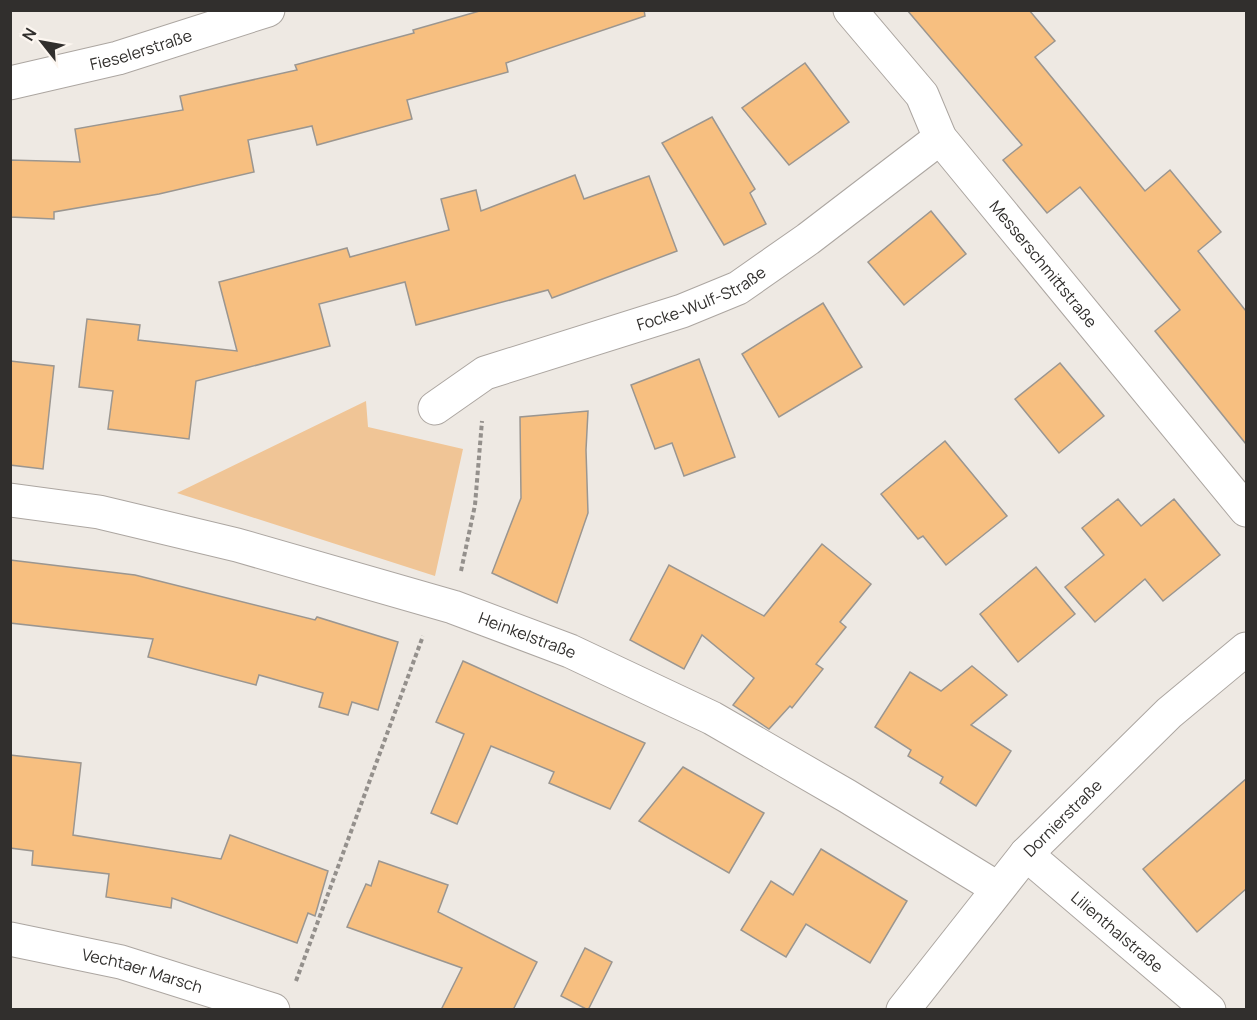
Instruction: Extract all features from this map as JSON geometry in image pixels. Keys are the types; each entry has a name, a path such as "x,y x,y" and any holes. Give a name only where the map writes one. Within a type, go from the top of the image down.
{"street":[{"name":"Fieselerstraße","path":"10,83 118,58 268,10"},
{"name":"Messerschmittstraße","path":"850,10 922,95 940,138 1246,510"},
{"name":"Focke-Wulf-Straße","path":"435,408 485,373 682,311 738,288 808,239 940,138"},
{"name":"Heinkelstraße","path":"10,500 99,512 218,540 444,605 570,651 711,718 847,796 997,888"},
{"name":"Dornierstraße","path":"903,1010 1026,854 1170,713 1246,649"},
{"name":"Lilienthalstraße","path":"1026,854 1209,1010"},
{"name":"Vechtaer Marsch","path":"10,939 283,998"}],"path":[{"path":"283,998 444,605 476,505 485,373"}],"shaded area":[{"path":"366,401 368,427 463,449 435,576 177,493"}],"building":[{"path":"483,10 644,10 645,16 506,63 508,72 407,100 412,119 317,145 312,126 248,140 254,172 159,194 54,212 54,219 10,217 10,160 80,162 75,129 183,110 180,96 297,70 295,65 414,33 413,30"},
{"path":"907,10 1029,10 1055,41 1035,57 1145,191 1170,170 1221,232 1198,251 1246,311 1246,444 1155,331 1180,310 1080,187 1047,213 1003,160 1022,145"},
{"path":"805,63 849,122 789,165 742,108"},
{"path":"712,117 755,189 750,193 766,224 724,245 662,143"},
{"path":"575,175 584,199 649,176 677,251 552,298 548,290 416,325 405,282 319,304 330,346 196,381 189,439 108,429 113,391 79,387 87,319 140,325 138,340 237,351 219,282 347,248 350,257 449,230 441,199 476,190 481,211"},
{"path":"931,211 966,254 904,305 868,262"},
{"path":"823,303 862,367 779,417 742,354"},
{"path":"699,359 735,457 684,476 672,443 655,449 631,385"},
{"path":"10,361 54,366 43,469 10,465"},
{"path":"1060,363 1104,416 1059,453 1015,399"},
{"path":"588,411 586,450 588,513 557,603 492,573 521,498 520,417"},
{"path":"945,441 1007,516 946,565 923,536 918,539 881,494"},
{"path":"1118,499 1141,526 1174,499 1220,555 1163,601 1145,579 1095,622 1065,587 1104,555 1082,528"},
{"path":"822,544 871,584 840,622 846,627 816,664 823,669 792,708 790,706 769,729 733,705 754,678 702,635 684,669 630,640 669,565 764,616"},
{"path":"10,560 135,575 315,620 317,617 398,642 378,710 352,702 348,715 319,707 323,693 259,675 256,685 148,657 153,639 10,623"},
{"path":"1036,567 1075,614 1018,662 980,614"},
{"path":"463,661 645,743 610,809 549,783 554,772 491,746 457,824 431,813 464,734 436,722"},
{"path":"972,666 1007,695 971,725 1011,751 976,806 940,783 943,777 908,756 911,750 875,727 910,672 941,691"},
{"path":"10,755 81,763 73,835 221,859 230,835 328,871 315,916 308,913 297,943 172,898 171,908 106,897 109,874 32,865 33,851 10,848"},
{"path":"683,767 764,813 729,873 639,821"},
{"path":"1246,779 1246,889 1197,932 1143,869"},
{"path":"821,849 907,901 870,963 806,924 786,957 741,930 771,881 793,895"},
{"path":"379,861 448,885 438,912 537,962 513,1010 441,1010 462,968 347,927 366,884 371,886"},
{"path":"585,948 612,962 588,1010 561,996"}]}
